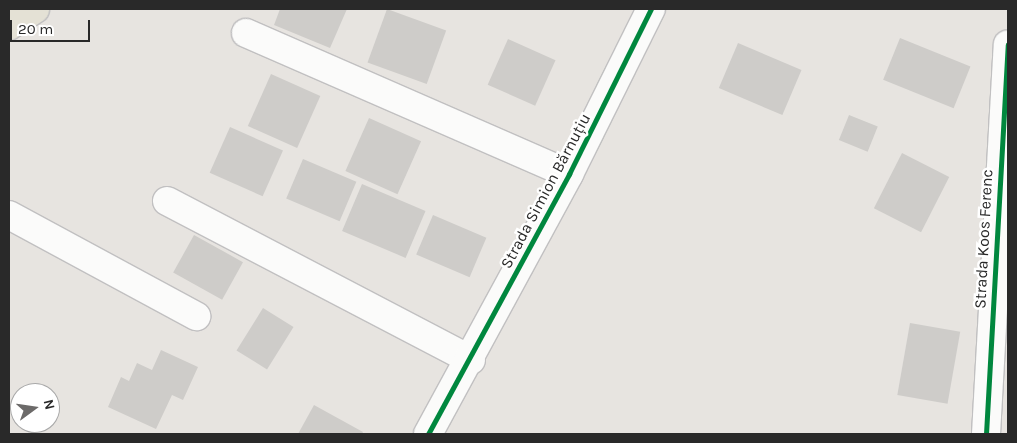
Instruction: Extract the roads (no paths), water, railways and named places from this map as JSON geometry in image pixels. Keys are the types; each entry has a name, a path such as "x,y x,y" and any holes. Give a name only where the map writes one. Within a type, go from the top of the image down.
{"main road":[{"path":"9,26 35,9"}],"street":[{"name":"Strada Simion Bărnuțiu","path":"428,434 471,360 569,174 652,9"},
{"path":"246,33 569,174"},
{"name":"Strada Koos Ferenc","path":"986,434 1008,45"},
{"path":"167,201 471,360"},
{"path":"9,216 196,316"}]}
